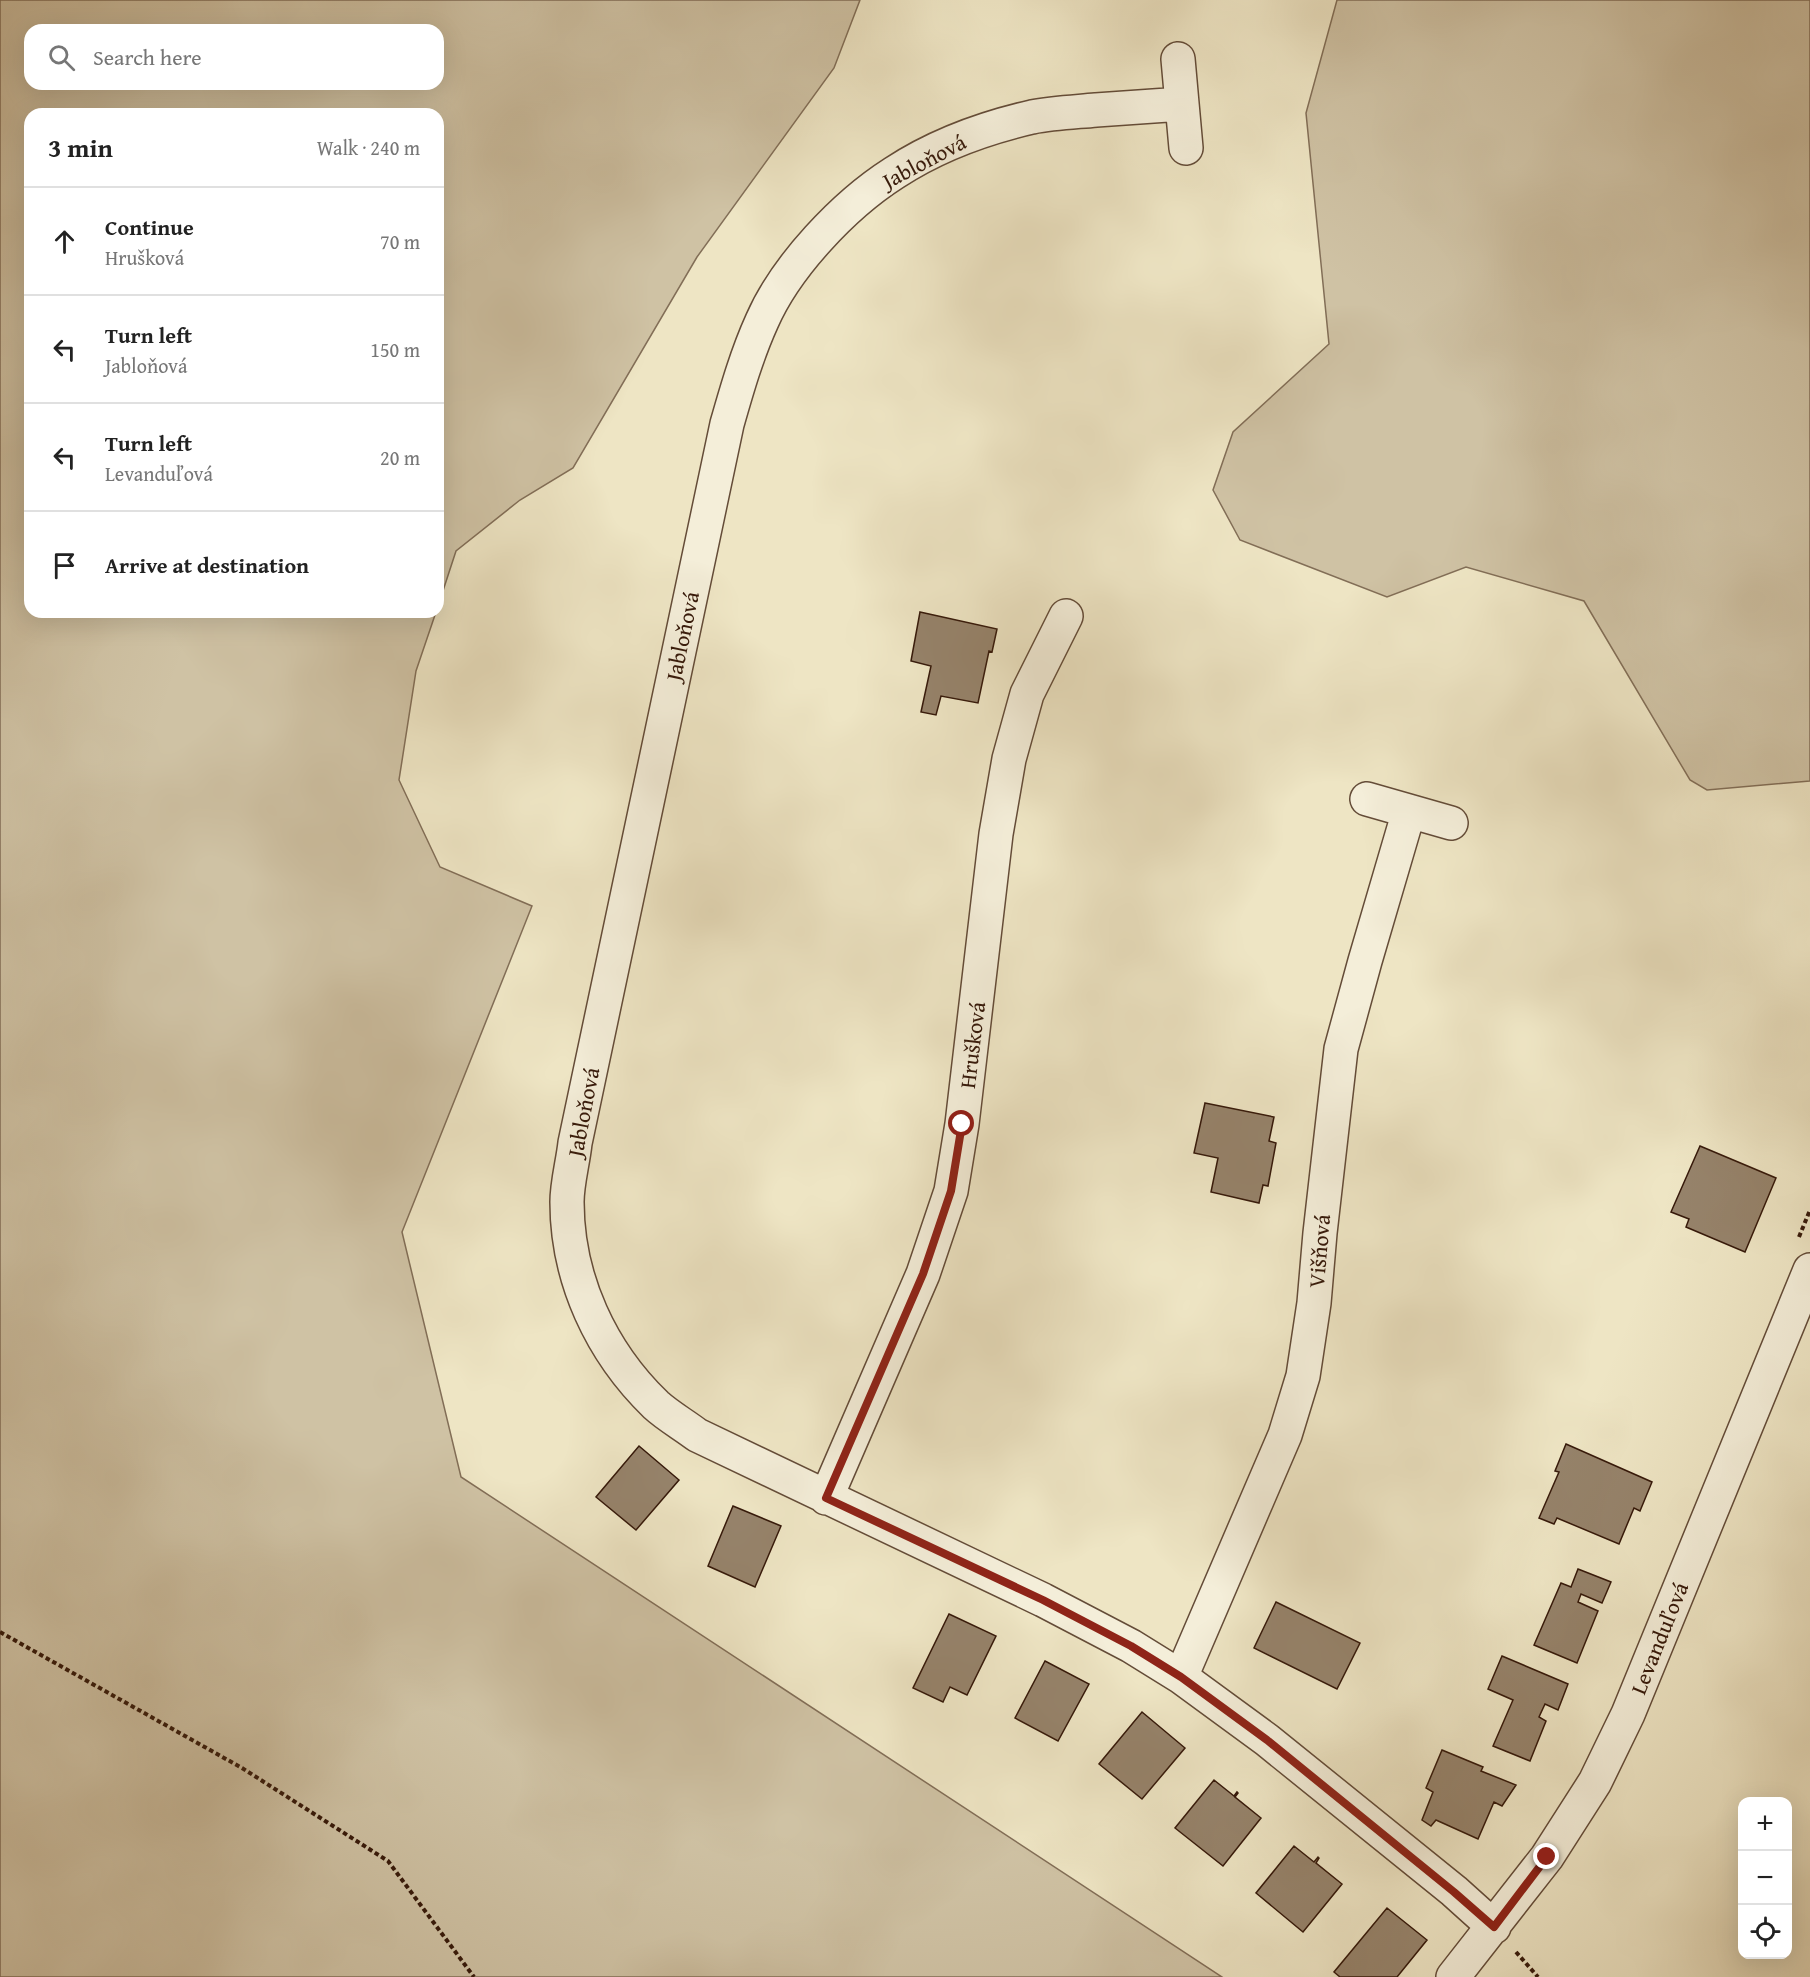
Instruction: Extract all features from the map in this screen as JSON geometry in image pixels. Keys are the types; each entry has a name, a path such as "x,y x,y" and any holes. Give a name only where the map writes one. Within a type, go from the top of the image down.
{"street":[{"path":"1178,59 1186,148"},
{"name":"Jabloňová","path":"1182,104 1034,117 988,129 943,146 894,172 862,197 817,240 787,277 763,319 740,376 727,424 575,1143 567,1200 569,1242 579,1281 595,1324 619,1362 657,1406 697,1435 1043,1600 1131,1646 1181,1677 1267,1740 1494,1927"},
{"name":"Hrušková","path":"826,1498 923,1274 951,1191 964,1112 996,834 1009,759 1027,694 1066,616"},
{"path":"1366,799 1451,823"},
{"name":"Višňová","path":"1181,1677 1285,1435 1302,1376 1314,1304 1341,1049 1409,811"},
{"name":"Levanduľová","path":"1453,1977 1547,1857 1595,1782 1628,1714 1810,1269"}],"path":[{"path":"0,1632 243,1768 388,1861 474,1977"}],"shaded area":[{"path":"0,0 860,0 834,68 697,257 573,468 520,500 456,551 444,588 444,108 24,108 24,618 434,618 416,671 399,780 440,867 532,906 402,1232 461,1477 1222,1977 0,1977"},
{"path":"1337,0 1810,0 1810,781 1707,790 1690,780 1584,601 1466,567 1387,597 1240,540 1213,490 1233,432 1329,344 1306,113"}],"building":[{"path":"920,612 997,629 992,652 989,651 978,703 941,696 936,715 921,712 931,666 911,661"},
{"path":"1205,1103 1274,1117 1269,1141 1276,1143 1268,1186 1263,1185 1259,1203 1211,1192 1218,1158 1194,1153"},
{"path":"1700,1146 1776,1178 1745,1252 1686,1227 1689,1219 1671,1212"},
{"path":"1566,1444 1652,1482 1640,1511 1634,1508 1619,1544 1557,1518 1554,1524 1539,1518 1559,1472 1555,1471"},
{"path":"639,1446 679,1480 636,1530 596,1497"},
{"path":"733,1506 781,1526 755,1587 708,1566"},
{"path":"1578,1569 1611,1582 1602,1603 1581,1594 1578,1602 1598,1611 1577,1663 1534,1645 1561,1583 1571,1587"},
{"path":"1276,1602 1360,1643 1337,1689 1254,1648"},
{"path":"949,1614 996,1636 967,1695 950,1687 943,1702 913,1688"},
{"path":"1502,1656 1568,1684 1558,1710 1545,1704 1539,1717 1546,1721 1530,1761 1493,1746 1513,1700 1488,1689"},
{"path":"1045,1661 1089,1684 1058,1741 1015,1718"},
{"path":"1142,1712 1185,1748 1142,1799 1099,1764"},
{"path":"1442,1750 1483,1767 1481,1771 1516,1785 1502,1806 1494,1802 1478,1839 1436,1820 1431,1826 1422,1820 1433,1792 1426,1788"},
{"path":"1214,1780 1234,1796 1237,1792 1235,1797 1261,1818 1223,1866 1175,1828"},
{"path":"1294,1846 1314,1862 1318,1857 1316,1863 1342,1884 1303,1932 1256,1893"},
{"path":"1387,1908 1427,1940 1397,1977 1340,1977 1334,1972"}],"route":[{"path":"962,1124 951,1191 923,1274 826,1498 1043,1600 1131,1646 1181,1677 1267,1740 1494,1927 1547,1857"}]}
